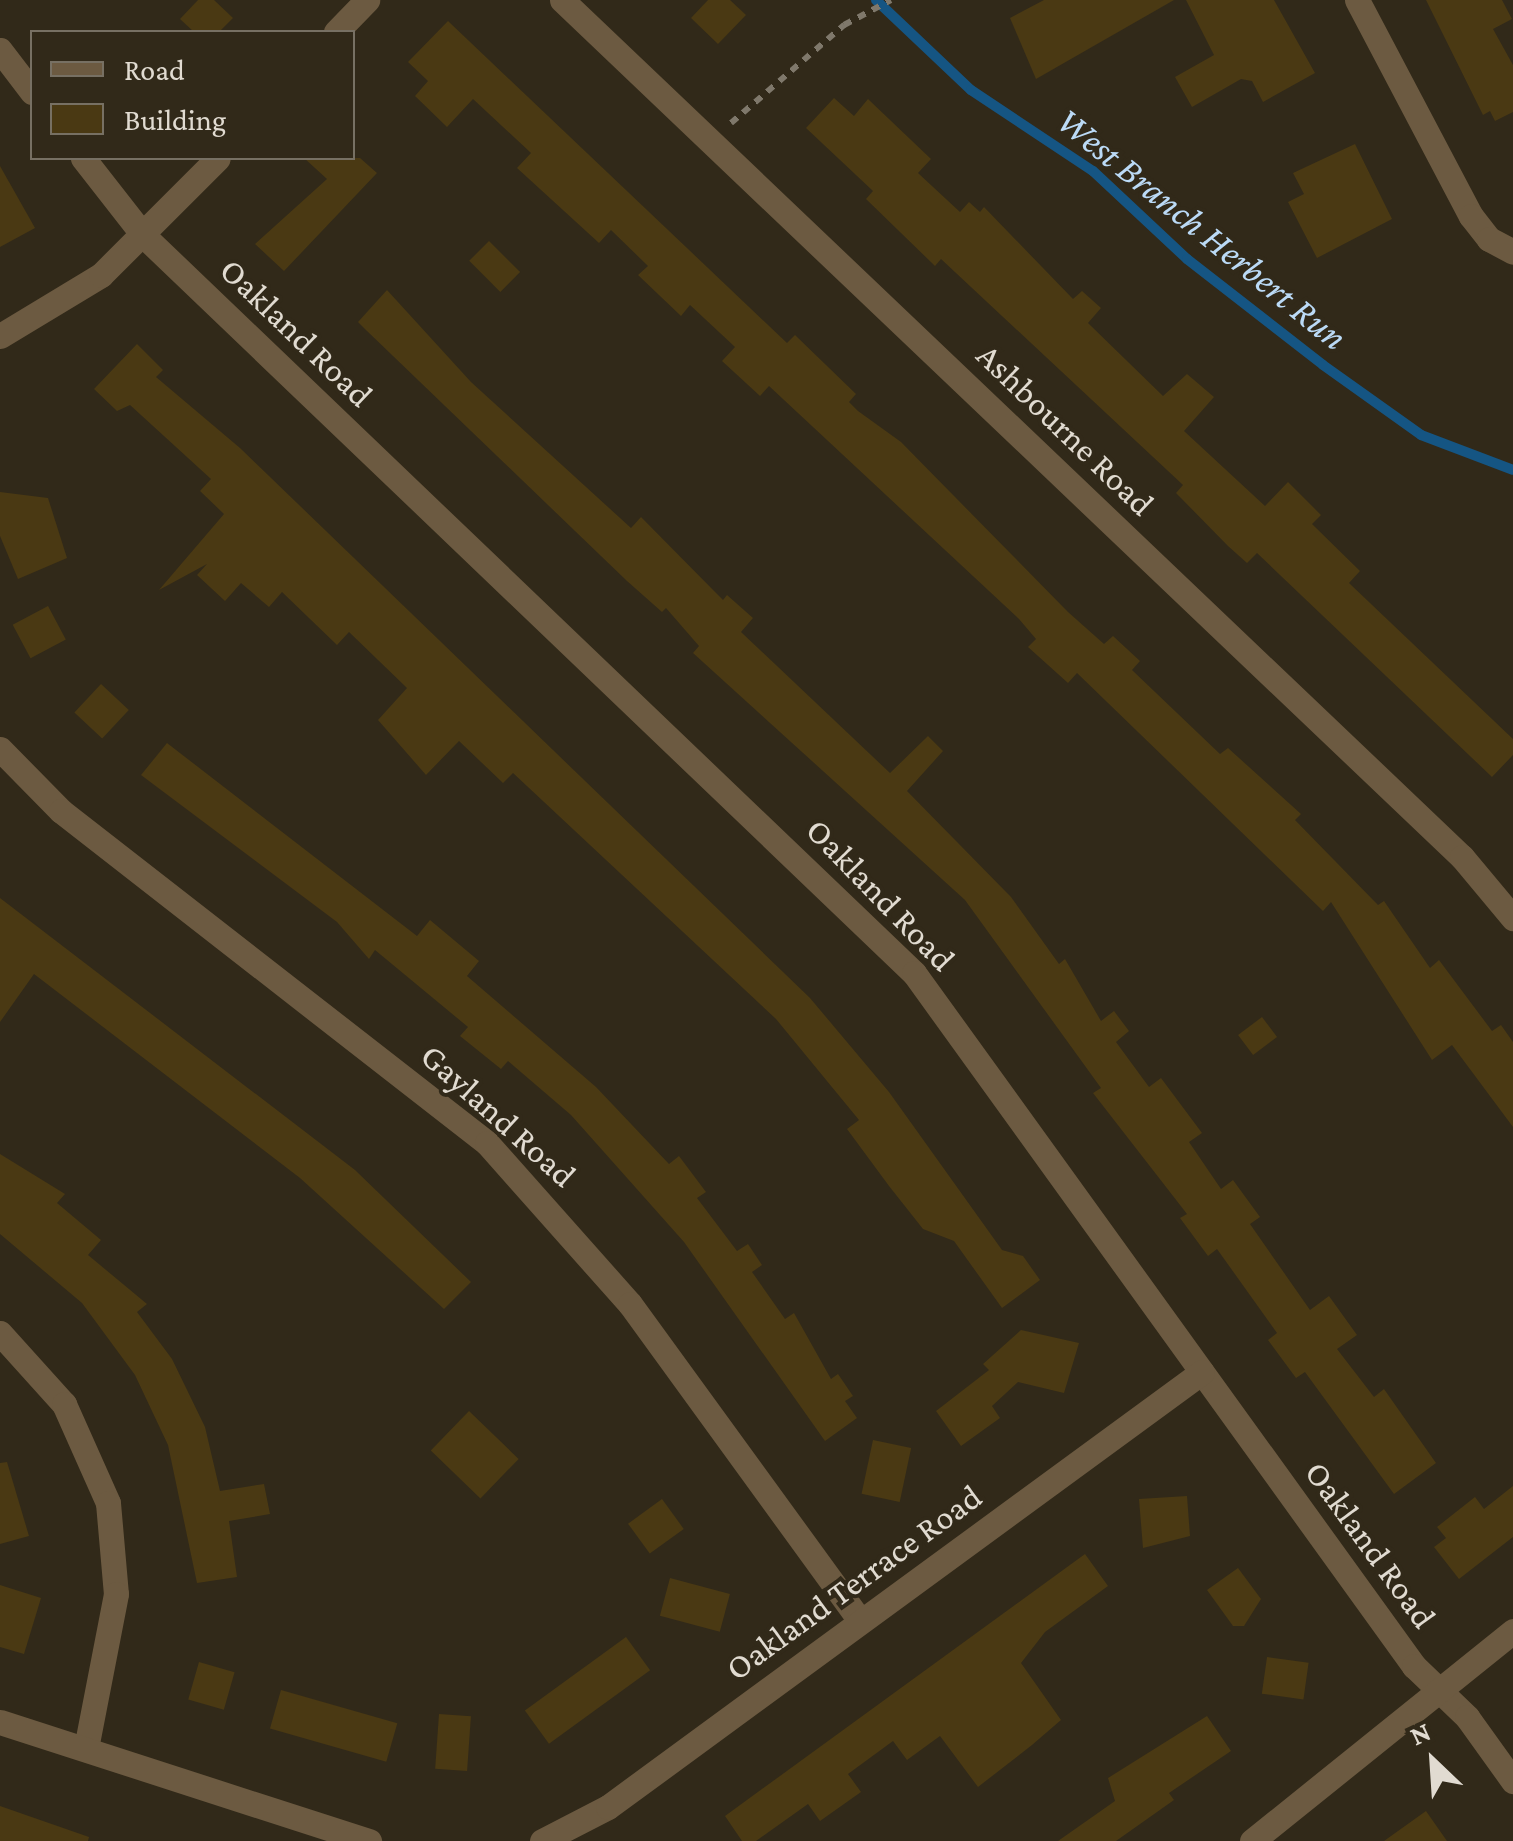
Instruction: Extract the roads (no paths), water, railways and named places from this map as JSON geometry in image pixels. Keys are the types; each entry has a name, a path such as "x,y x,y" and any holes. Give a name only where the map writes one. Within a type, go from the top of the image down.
{"street":[{"path":"338,30 367,0"},
{"name":"Ashbourne Road","path":"562,0 1462,857 1513,918"},
{"path":"1358,0 1471,216 1510,251"},
{"path":"0,50 30,89"},
{"name":"Oakland Road","path":"85,160 144,236 914,974 1202,1372 1437,1688 1513,1781"},
{"path":"0,336 101,275 216,160"},
{"name":"Gayland Road","path":"0,750 61,811 487,1143 630,1304 860,1621"},
{"path":"0,1332 64,1404 108,1503 116,1594 86,1750"},
{"name":"Oakland Terrace Road","path":"542,1841 608,1807 1202,1372"},
{"path":"1252,1841 1437,1688 1513,1631"},
{"path":"0,1722 369,1841"}],"waterway":[{"name":"West Branch Herbert Run","path":"876,0 971,90 1093,171 1187,259 1323,365 1421,435 1513,470"}]}
